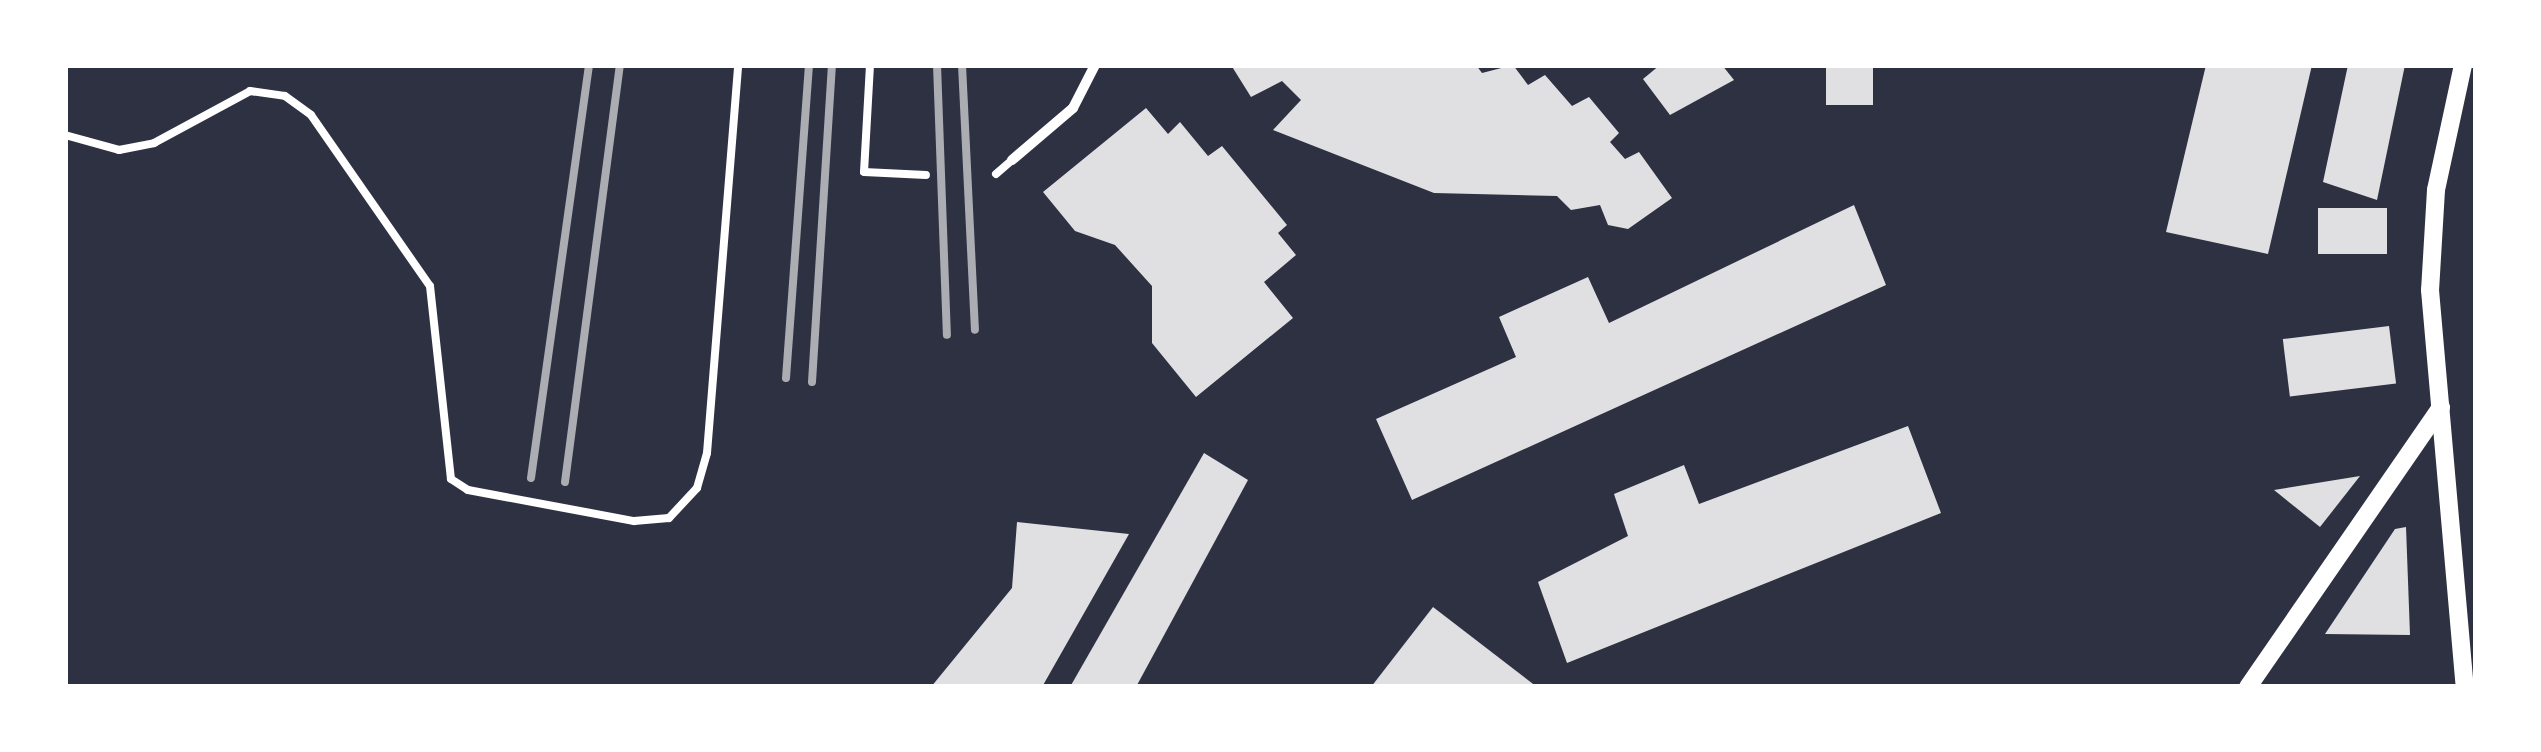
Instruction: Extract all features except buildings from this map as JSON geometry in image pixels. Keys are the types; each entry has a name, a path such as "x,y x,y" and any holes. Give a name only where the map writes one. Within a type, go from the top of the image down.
{"street":[{"path":"1012,160 1073,108 1095,65"},
{"path":"2462,65 2436,190 2430,290 2464,687"},
{"path":"2248,687 2441,407"}],"lane":[{"path":"65,135 120,150 154,144 250,91 285,96 311,115 430,286 451,479 468,490 616,518 670,518 698,488 707,453 738,65"},
{"path":"870,65 864,172 926,174"},
{"path":"996,174 1012,160"}],"railway":[{"path":"531,478 589,65"},
{"path":"565,482 620,65"},
{"path":"786,378 809,65"},
{"path":"812,382 832,65"},
{"path":"937,65 947,335"},
{"path":"962,65 975,330"}]}
